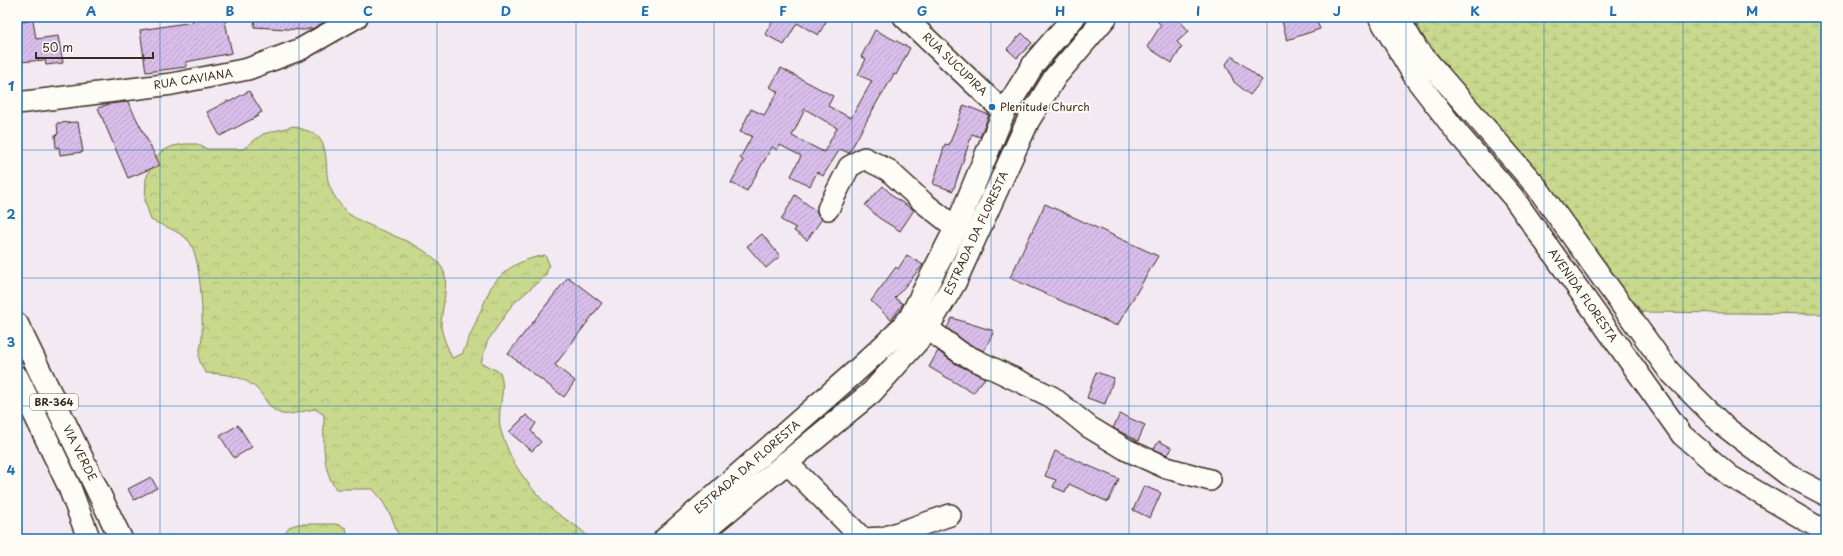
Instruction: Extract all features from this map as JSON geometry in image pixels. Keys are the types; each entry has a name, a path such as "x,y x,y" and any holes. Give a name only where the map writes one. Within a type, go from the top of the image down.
{"main road":[{"name":"ESTRADA DA FLORESTA","path":"665,539 854,374 895,335 910,318 956,228 1004,112 1035,62 1074,17"},
{"name":"ESTRADA DA FLORESTA","path":"694,539 872,392 923,335 955,282 1028,121 1055,77 1106,17"},
{"name":"VIA VERDE","path":"17,324 121,539"},
{"name":"BR-364","path":"17,378 69,486 89,539"}],"street":[{"name":"RUA CAVIANA","path":"17,103 172,84 248,69 301,49 358,17"},
{"name":"AVENIDA FLORESTA","path":"1379,17 1416,79 1459,135 1513,197 1682,435 1730,476 1826,532"},
{"path":"1398,17 1418,49 1536,186 1669,371 1724,426 1788,475 1826,495"},
{"name":"RUA SUCUPIRA","path":"910,18 1004,112"},
{"path":"828,209 849,167 864,158 888,170 924,203 956,228"},
{"path":"927,328 961,353 1052,397 1089,427 1127,450 1167,468 1210,480"},
{"path":"786,462 863,539 883,538 950,515"}],"green space":[{"path":"1433,17 1826,17 1826,314 1642,312 1415,26"},
{"path":"294,126 316,135 320,139 325,150 329,186 336,199 349,214 416,246 438,262 444,272 446,284 441,326 452,358 462,354 491,287 502,274 521,262 545,255 549,264 546,275 512,305 487,342 481,363 500,372 503,386 499,420 500,427 510,455 521,474 535,492 550,507 583,531 590,539 399,539 389,512 373,489 336,489 331,481 324,453 324,415 315,409 293,414 282,414 273,410 256,388 245,380 226,375 206,373 199,358 202,336 202,315 196,258 188,240 176,231 151,220 145,201 146,179 154,159 162,151 173,146 197,144 207,149 243,149 263,134"},
{"path":"298,524 336,524 346,528 348,539 284,539 283,536 289,527"}],"building":[{"path":"192,17 224,17 232,53 186,62 186,67 146,72 140,30 193,22"},
{"path":"255,17 333,17 314,28 304,30 254,27"},
{"path":"775,17 829,17 818,35 797,23 784,45 765,34"},
{"path":"1153,17 1176,17 1189,31 1177,42 1182,47 1172,63 1147,47 1161,25"},
{"path":"1281,17 1315,17 1320,29 1287,40"},
{"path":"33,20 36,39 58,36 63,63 46,65 45,60 19,62 17,57 17,23"},
{"path":"875,30 910,48 896,75 894,74 881,95 849,153 840,149 823,176 817,172 810,186 791,176 801,156 780,145 777,150 772,147 747,191 731,183 743,160 740,158 752,136 740,132 751,109 764,115 778,92 770,87 781,68 833,96 828,106 851,118 872,81 858,75 866,59 861,57","holes":["805,109 837,128 824,152 792,136"]},
{"path":"1022,33 1032,43 1017,58 1007,49"},
{"path":"1232,56 1262,80 1250,95 1234,82 1226,64"},
{"path":"249,91 262,112 258,114 258,116 220,136 207,112"},
{"path":"128,102 160,165 128,178 98,108 109,104"},
{"path":"964,105 989,115 980,137 972,134 953,191 933,184 945,144 949,145"},
{"path":"78,122 83,152 60,155 59,147 56,148 55,135 58,134 57,123"},
{"path":"883,186 895,198 914,210 900,231 879,218 865,205"},
{"path":"795,195 816,211 822,219 807,240 794,231 796,228 781,220"},
{"path":"1045,204 1158,256 1117,326 1010,278"},
{"path":"762,234 780,256 766,268 747,246"},
{"path":"907,255 923,265 895,298 903,304 891,320 871,301 896,267 898,269"},
{"path":"568,277 602,303 555,365 575,381 564,397 508,354"},
{"path":"952,318 994,331 984,351 967,343 947,328"},
{"path":"938,351 956,364 985,378 973,393 929,367"},
{"path":"1096,372 1114,378 1105,404 1087,398"},
{"path":"1120,414 1145,425 1138,441 1113,428"},
{"path":"526,415 536,423 531,431 541,442 532,451 509,432"},
{"path":"238,425 252,447 234,458 220,436"},
{"path":"1159,441 1172,448 1168,455 1154,449"},
{"path":"1055,451 1119,479 1108,502 1069,484 1065,492 1053,487 1056,480 1045,476"},
{"path":"151,477 157,488 134,500 128,489"},
{"path":"1144,486 1161,493 1150,518 1133,510"}],"place":[{"name":"Plenitude Church","path":"992,107"}]}
